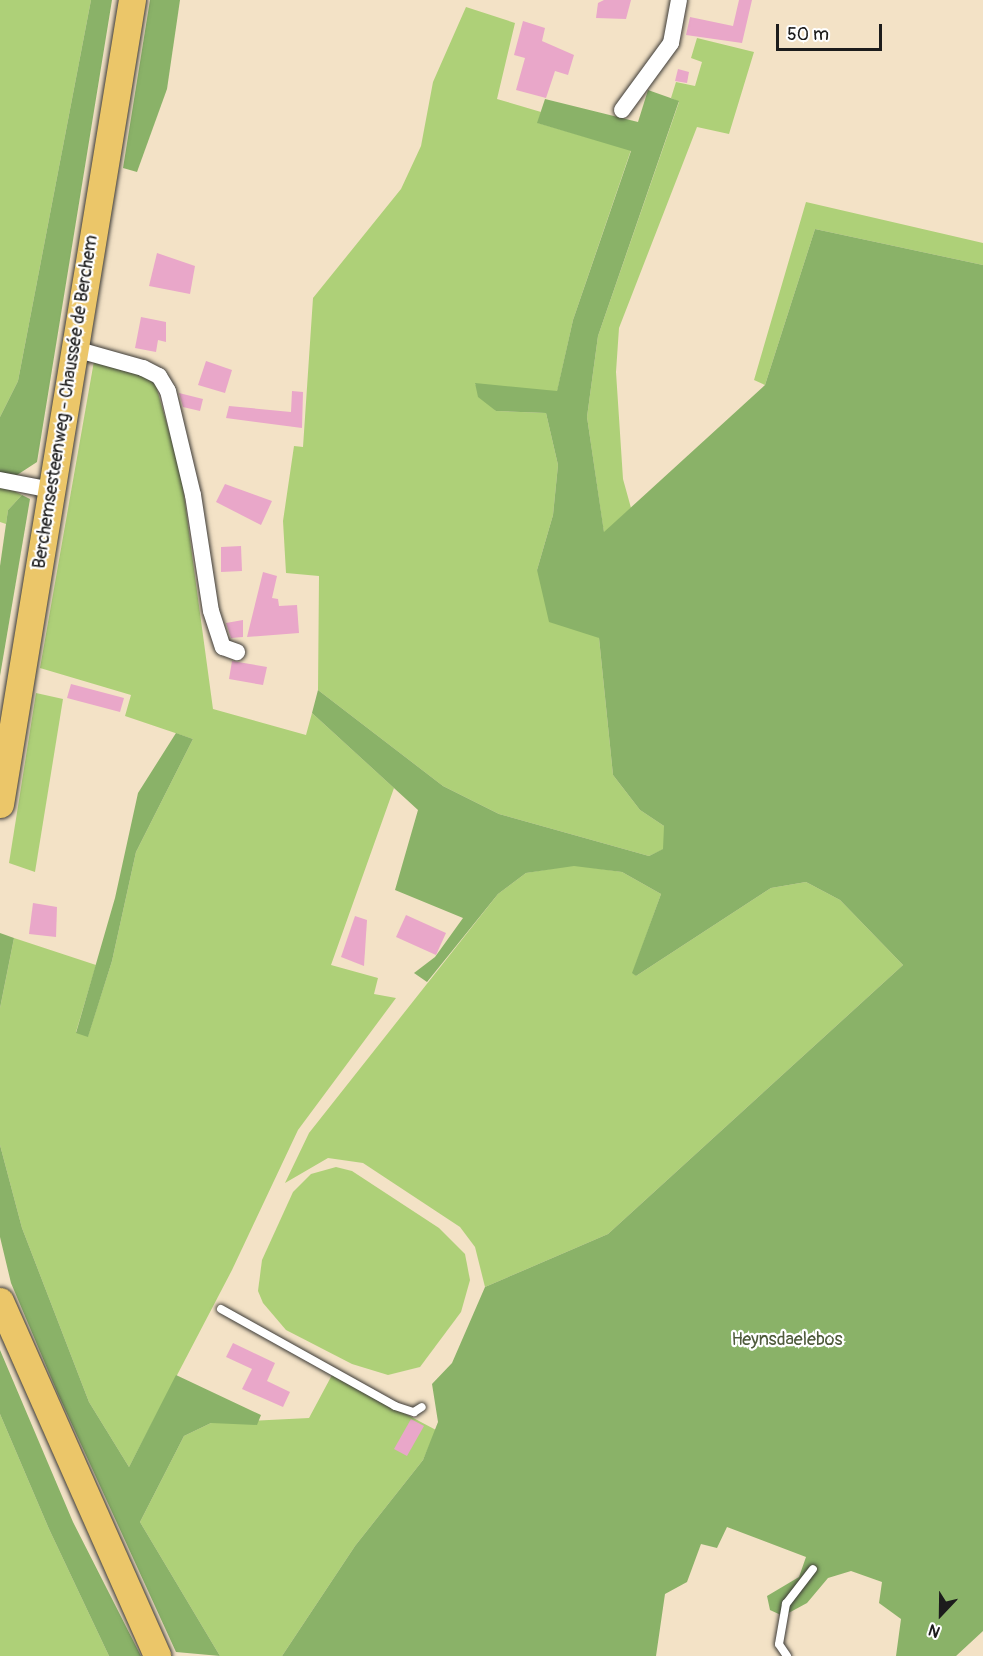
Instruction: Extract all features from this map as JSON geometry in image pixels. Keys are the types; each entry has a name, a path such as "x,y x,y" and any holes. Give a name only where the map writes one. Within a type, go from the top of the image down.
{"main road":[{"name":"Berchemsesteenweg - Chaussée de Berchem","path":"0,804 132,0"},
{"path":"0,1301 158,1656"}],"street":[{"path":"622,110 671,43 679,0"},
{"path":"75,349 143,368 159,376 168,390 191,485 211,611 223,647 237,652"},
{"path":"0,480 52,490"}],"lane":[{"path":"221,1309 395,1406 414,1412 422,1407"},
{"path":"787,1656 779,1644 786,1604 813,1569"}],"green space":[{"path":"0,0 91,0 18,381 0,417"},
{"path":"91,0 112,0 37,462 17,475 0,473 0,417 18,381"},
{"path":"150,0 180,0 167,89 137,172 123,168"},
{"path":"466,7 515,23 497,99 541,112 538,123 631,150 573,320 557,392 475,384 496,411 546,413 558,465 553,515 537,570 599,638 613,775 640,810 664,826 664,849 649,856 499,814 443,786 318,690 319,576 286,573 283,521 294,446 303,447 313,298 401,189 421,146 433,82"},
{"path":"697,38 754,52 729,134 697,127 619,328 616,372 623,479 631,508 604,533 587,417 598,336 679,102 671,98 676,82 695,86 702,62 691,58"},
{"name":"Heynsdaelebos","path":"648,90 679,101 598,336 587,417 604,532 765,385 815,229 983,265 983,1631 956,1656 896,1656 901,1619 879,1603 882,1582 851,1571 828,1578 807,1603 783,1616 770,1610 767,1596 799,1577 806,1557 727,1527 717,1548 701,1544 687,1582 665,1594 656,1656 282,1656 355,1546 423,1460 438,1422 432,1384 452,1363 485,1287 608,1234 903,965 840,900 806,882 771,888 636,976 632,973 661,894 622,872 574,866 526,873 498,894 427,982 414,973 435,957 463,918 395,890 418,810 312,713 318,690 443,786 499,814 649,856 663,849 664,826 640,810 613,775 599,638 549,622 537,570 553,515 558,465 546,413 496,411 478,397 475,383 557,391 573,320 631,151 537,123 545,99 638,122"},
{"path":"806,202 983,243 983,265 815,229 765,385 754,380"},
{"path":"94,361 148,376 156,386 181,473 213,709 306,735 312,713 394,788 331,965 378,978 374,994 396,998 298,1130 232,1270 129,1467 89,1402 22,1228 0,1145 0,1008 14,938 96,965 76,1032 88,1036 112,961 136,852 193,739 125,716 131,695 40,668"},
{"path":"0,484 22,495 8,510 6,524 0,522"},
{"path":"22,495 30,499 0,676 0,566 8,510"},
{"path":"36,693 63,699 35,872 9,863"},
{"path":"176,733 193,739 136,852 112,961 88,1037 76,1033 115,898 138,793"},
{"path":"574,865 622,872 661,894 633,972 636,976 771,888 806,882 840,900 903,965 608,1234 485,1287 475,1247 460,1227 363,1163 328,1158 285,1183 309,1133 498,894 526,873"},
{"path":"0,933 14,938 0,1008"},
{"path":"0,1145 22,1228 89,1402 129,1467 176,1375 261,1415 257,1425 211,1423 184,1436 140,1522 220,1656 176,1652 58,1394 11,1283 0,1237"},
{"path":"336,1167 352,1171 439,1228 465,1254 470,1280 461,1312 420,1367 388,1375 352,1364 286,1330 263,1303 258,1291 262,1260 293,1192 311,1174"},
{"path":"0,1350 73,1522 141,1656 109,1656 49,1529 0,1414"},
{"path":"332,1375 436,1430 423,1460 355,1546 282,1656 220,1656 140,1522 184,1436 211,1423 309,1418"},
{"path":"0,1414 49,1529 109,1656 0,1656"}],"building":[{"path":"604,0 631,0 626,19 596,18 598,3"},
{"path":"739,0 752,0 742,43 686,35 690,17 733,26"},
{"path":"523,21 545,28 542,41 574,55 568,75 555,71 546,98 516,90 525,58 514,55"},
{"path":"678,69 689,72 687,83 675,81"},
{"path":"157,253 195,266 190,294 149,286"},
{"path":"141,317 166,322 166,342 158,340 156,352 135,348"},
{"path":"206,361 232,370 225,393 198,385"},
{"path":"292,391 303,392 302,428 226,418 229,406 291,412"},
{"path":"179,393 203,399 200,411 183,407"},
{"path":"225,484 272,501 261,525 216,502"},
{"path":"241,546 242,571 221,572 221,547"},
{"path":"263,572 277,576 272,598 278,599 279,606 297,605 299,633 247,637"},
{"path":"243,620 243,637 231,638 226,623"},
{"path":"232,661 267,667 263,685 229,679"},
{"path":"71,684 124,698 120,712 67,698"},
{"path":"33,903 57,907 56,937 29,934"},
{"path":"406,915 446,933 436,955 396,937"},
{"path":"355,916 367,920 364,966 341,957"},
{"path":"233,1343 275,1363 267,1381 290,1392 283,1407 242,1389 252,1369 226,1357"},
{"path":"411,1419 424,1426 407,1456 394,1449"}]}
